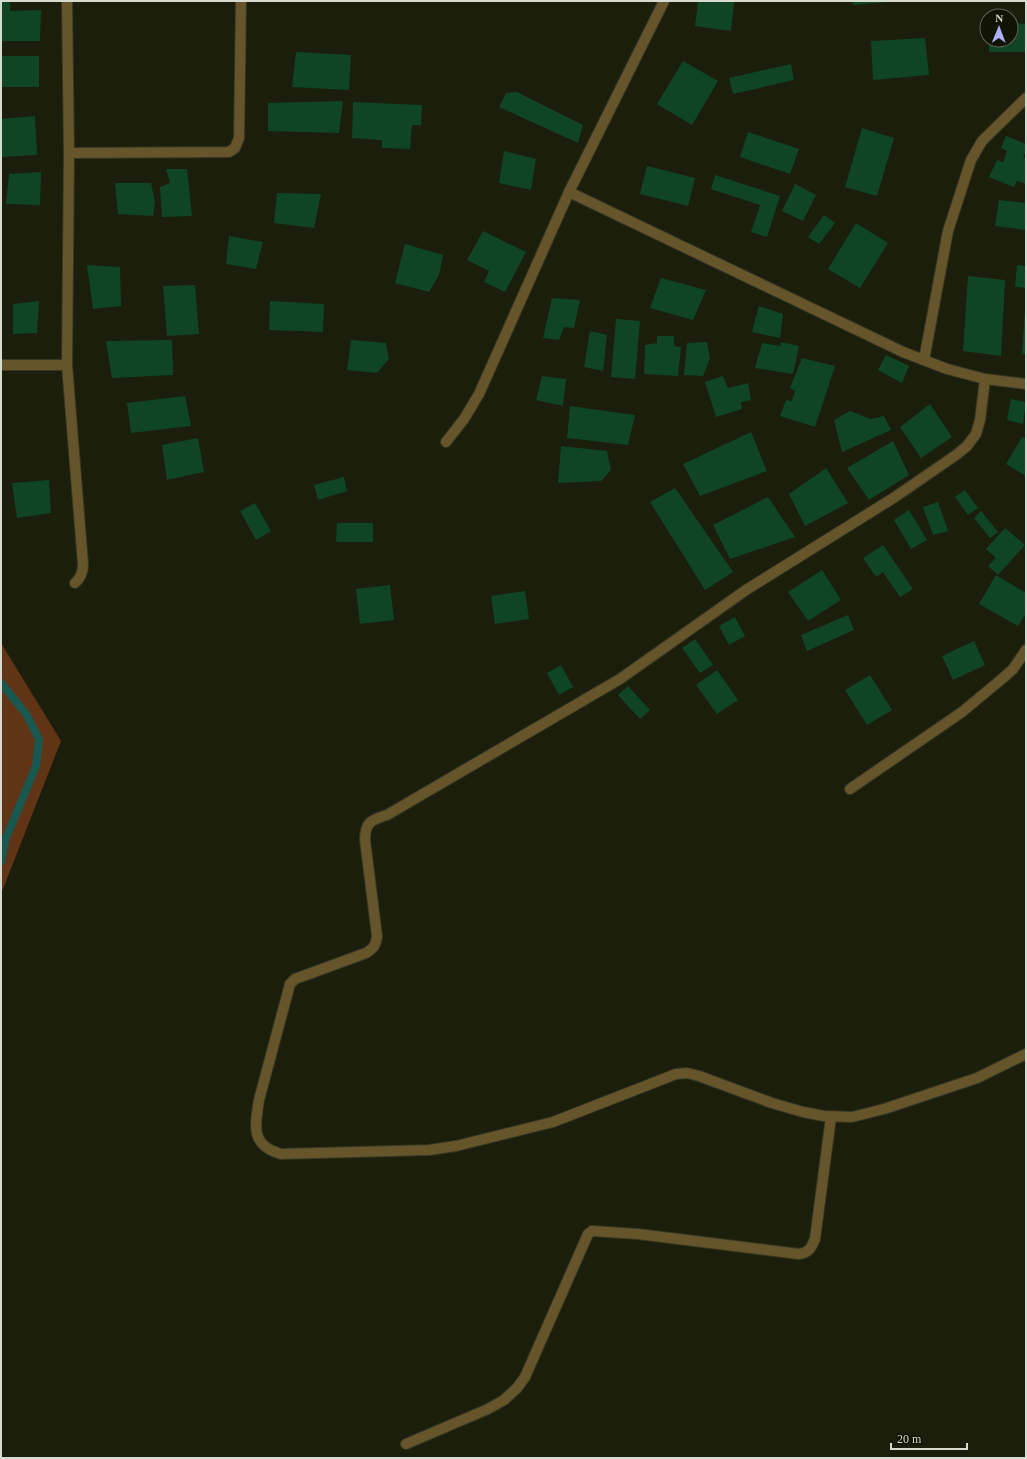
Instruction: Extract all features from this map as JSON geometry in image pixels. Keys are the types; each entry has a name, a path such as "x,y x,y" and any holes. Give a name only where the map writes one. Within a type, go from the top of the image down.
{"street":[{"path":"67,1 69,153 67,365 83,564 82,575 75,583"},
{"path":"69,153 229,152 235,148 239,138 241,1"},
{"path":"446,442 464,419 479,394 569,192 664,1"},
{"path":"924,360 948,231 971,160 982,141 1026,98"},
{"path":"569,192 903,352 948,369 985,379 1026,384"},
{"path":"1,365 67,365"},
{"path":"985,379 980,420 976,434 967,446 956,455 895,497 746,590 620,679 387,815 374,819 368,824 365,832 365,840 377,936 375,946 366,953 295,979 290,984 259,1100 255,1126 261,1143 273,1151 281,1154 429,1150 456,1146 553,1122 676,1074 687,1073 803,1112 831,1117 852,1117 884,1109 977,1078 1026,1054"},
{"path":"850,789 973,703 1013,669 1026,650"},
{"path":"406,1444 488,1410 504,1400 516,1388 525,1377 588,1234 592,1231 638,1234 798,1254 806,1253 810,1250 815,1239 831,1117"}],"shaded area":[{"path":"1,643 61,741 1,894"}],"building":[{"path":"1,1 10,1 10,11 41,10 40,41 1,41"},
{"path":"698,1 734,2 731,31 695,26"},
{"path":"853,1 888,1 888,2 853,5"},
{"path":"1019,24 1026,24 1026,52 989,52 989,48 1019,48"},
{"path":"925,38 929,75 873,80 871,41"},
{"path":"296,52 351,55 349,90 292,87"},
{"path":"1,56 39,56 39,87 1,87"},
{"path":"683,61 718,81 692,125 657,104"},
{"path":"791,64 794,80 733,94 729,78"},
{"path":"517,92 583,125 578,143 499,107 506,93"},
{"path":"343,101 339,133 268,131 268,103"},
{"path":"353,102 422,105 421,125 412,125 410,149 382,148 382,140 352,138"},
{"path":"35,116 37,155 1,157 1,119"},
{"path":"862,128 894,138 877,196 845,187"},
{"path":"748,132 799,149 790,174 740,157"},
{"path":"1006,136 1026,144 1026,151 1023,158 1026,159 1026,184 1017,181 1014,187 989,177 997,160 1003,162 1007,151 1001,148"},
{"path":"504,151 536,159 531,190 499,183"},
{"path":"647,166 695,178 688,206 640,194"},
{"path":"166,169 187,169 192,216 162,217 160,187 170,183"},
{"path":"41,172 40,205 6,204 9,174"},
{"path":"715,175 780,196 767,237 751,232 760,205 711,189"},
{"path":"115,183 151,183 155,202 153,216 118,214"},
{"path":"795,184 816,195 803,221 782,211"},
{"path":"277,193 321,194 314,228 274,223"},
{"path":"999,200 1026,203 1026,230 995,226"},
{"path":"824,215 835,223 819,244 808,237"},
{"path":"856,223 888,243 860,288 828,269"},
{"path":"483,231 526,252 505,292 484,282 489,271 467,260"},
{"path":"229,236 263,242 256,269 226,264"},
{"path":"405,244 443,255 439,275 429,292 395,283"},
{"path":"87,265 120,267 121,306 93,309"},
{"path":"1017,265 1026,266 1026,288 1015,287"},
{"path":"968,276 1005,280 1001,356 963,351"},
{"path":"661,278 706,290 693,320 650,308"},
{"path":"195,285 199,334 167,336 163,286"},
{"path":"552,298 580,300 574,328 564,327 559,340 543,338"},
{"path":"39,301 37,333 13,334 13,304"},
{"path":"270,301 324,304 323,332 269,330"},
{"path":"759,306 783,314 780,338 752,332"},
{"path":"1025,309 1026,354 1022,354"},
{"path":"616,319 640,321 635,379 611,377"},
{"path":"590,331 607,335 603,371 584,367"},
{"path":"657,336 674,336 674,346 681,347 678,376 644,374 645,345 657,343"},
{"path":"172,340 173,375 112,378 106,341"},
{"path":"351,340 386,343 389,359 377,373 347,370"},
{"path":"707,342 710,358 703,376 684,375 687,343"},
{"path":"781,342 799,346 793,374 755,368 762,343 781,346"},
{"path":"886,355 909,366 902,383 878,370"},
{"path":"802,358 835,366 815,427 780,416 786,400 792,401 795,391 790,388"},
{"path":"542,376 566,379 563,406 536,400"},
{"path":"723,376 728,388 748,383 751,400 741,402 742,409 716,417 705,382"},
{"path":"185,396 191,426 131,433 127,403"},
{"path":"1011,399 1026,402 1023,424 1007,420"},
{"path":"930,404 952,437 921,458 900,427"},
{"path":"570,406 635,415 628,445 567,438"},
{"path":"850,411 871,419 884,416 891,430 842,452 834,420"},
{"path":"751,432 767,471 700,496 683,464"},
{"path":"1022,437 1026,439 1026,476 1006,464"},
{"path":"198,438 204,472 167,480 162,445"},
{"path":"893,441 909,475 869,500 847,468"},
{"path":"561,446 607,451 611,470 601,481 558,483"},
{"path":"826,468 848,503 805,526 789,494"},
{"path":"344,477 347,491 318,500 314,485"},
{"path":"49,480 51,513 17,518 12,483"},
{"path":"675,488 733,572 705,590 650,502"},
{"path":"965,490 978,508 968,515 955,497"},
{"path":"768,497 795,537 730,559 713,525"},
{"path":"938,502 948,531 933,535 923,507"},
{"path":"255,503 271,531 256,540 240,511"},
{"path":"909,510 927,540 911,549 894,520"},
{"path":"981,511 998,532 990,538 974,518"},
{"path":"337,523 373,523 373,542 336,542"},
{"path":"1005,528 1025,545 998,575 988,566 996,558 986,549"},
{"path":"883,545 913,589 900,597 883,572 876,577 863,558"},
{"path":"822,570 841,600 808,621 788,592"},
{"path":"996,575 1026,593 1026,613 1018,626 979,604"},
{"path":"390,585 394,620 360,624 356,589"},
{"path":"525,591 529,619 495,624 491,596"},
{"path":"848,615 854,630 807,651 801,635"},
{"path":"735,617 745,636 729,645 719,626"},
{"path":"695,639 713,665 700,673 682,648"},
{"path":"974,641 985,665 953,680 942,656"},
{"path":"561,665 573,687 559,695 547,673"},
{"path":"717,670 738,700 717,714 696,685"},
{"path":"870,675 892,710 867,725 845,690"},
{"path":"628,686 650,710 640,719 618,695"}],"waterway":[{"path":"1,683 26,714 39,739 36,766 6,838 1,861"}]}
